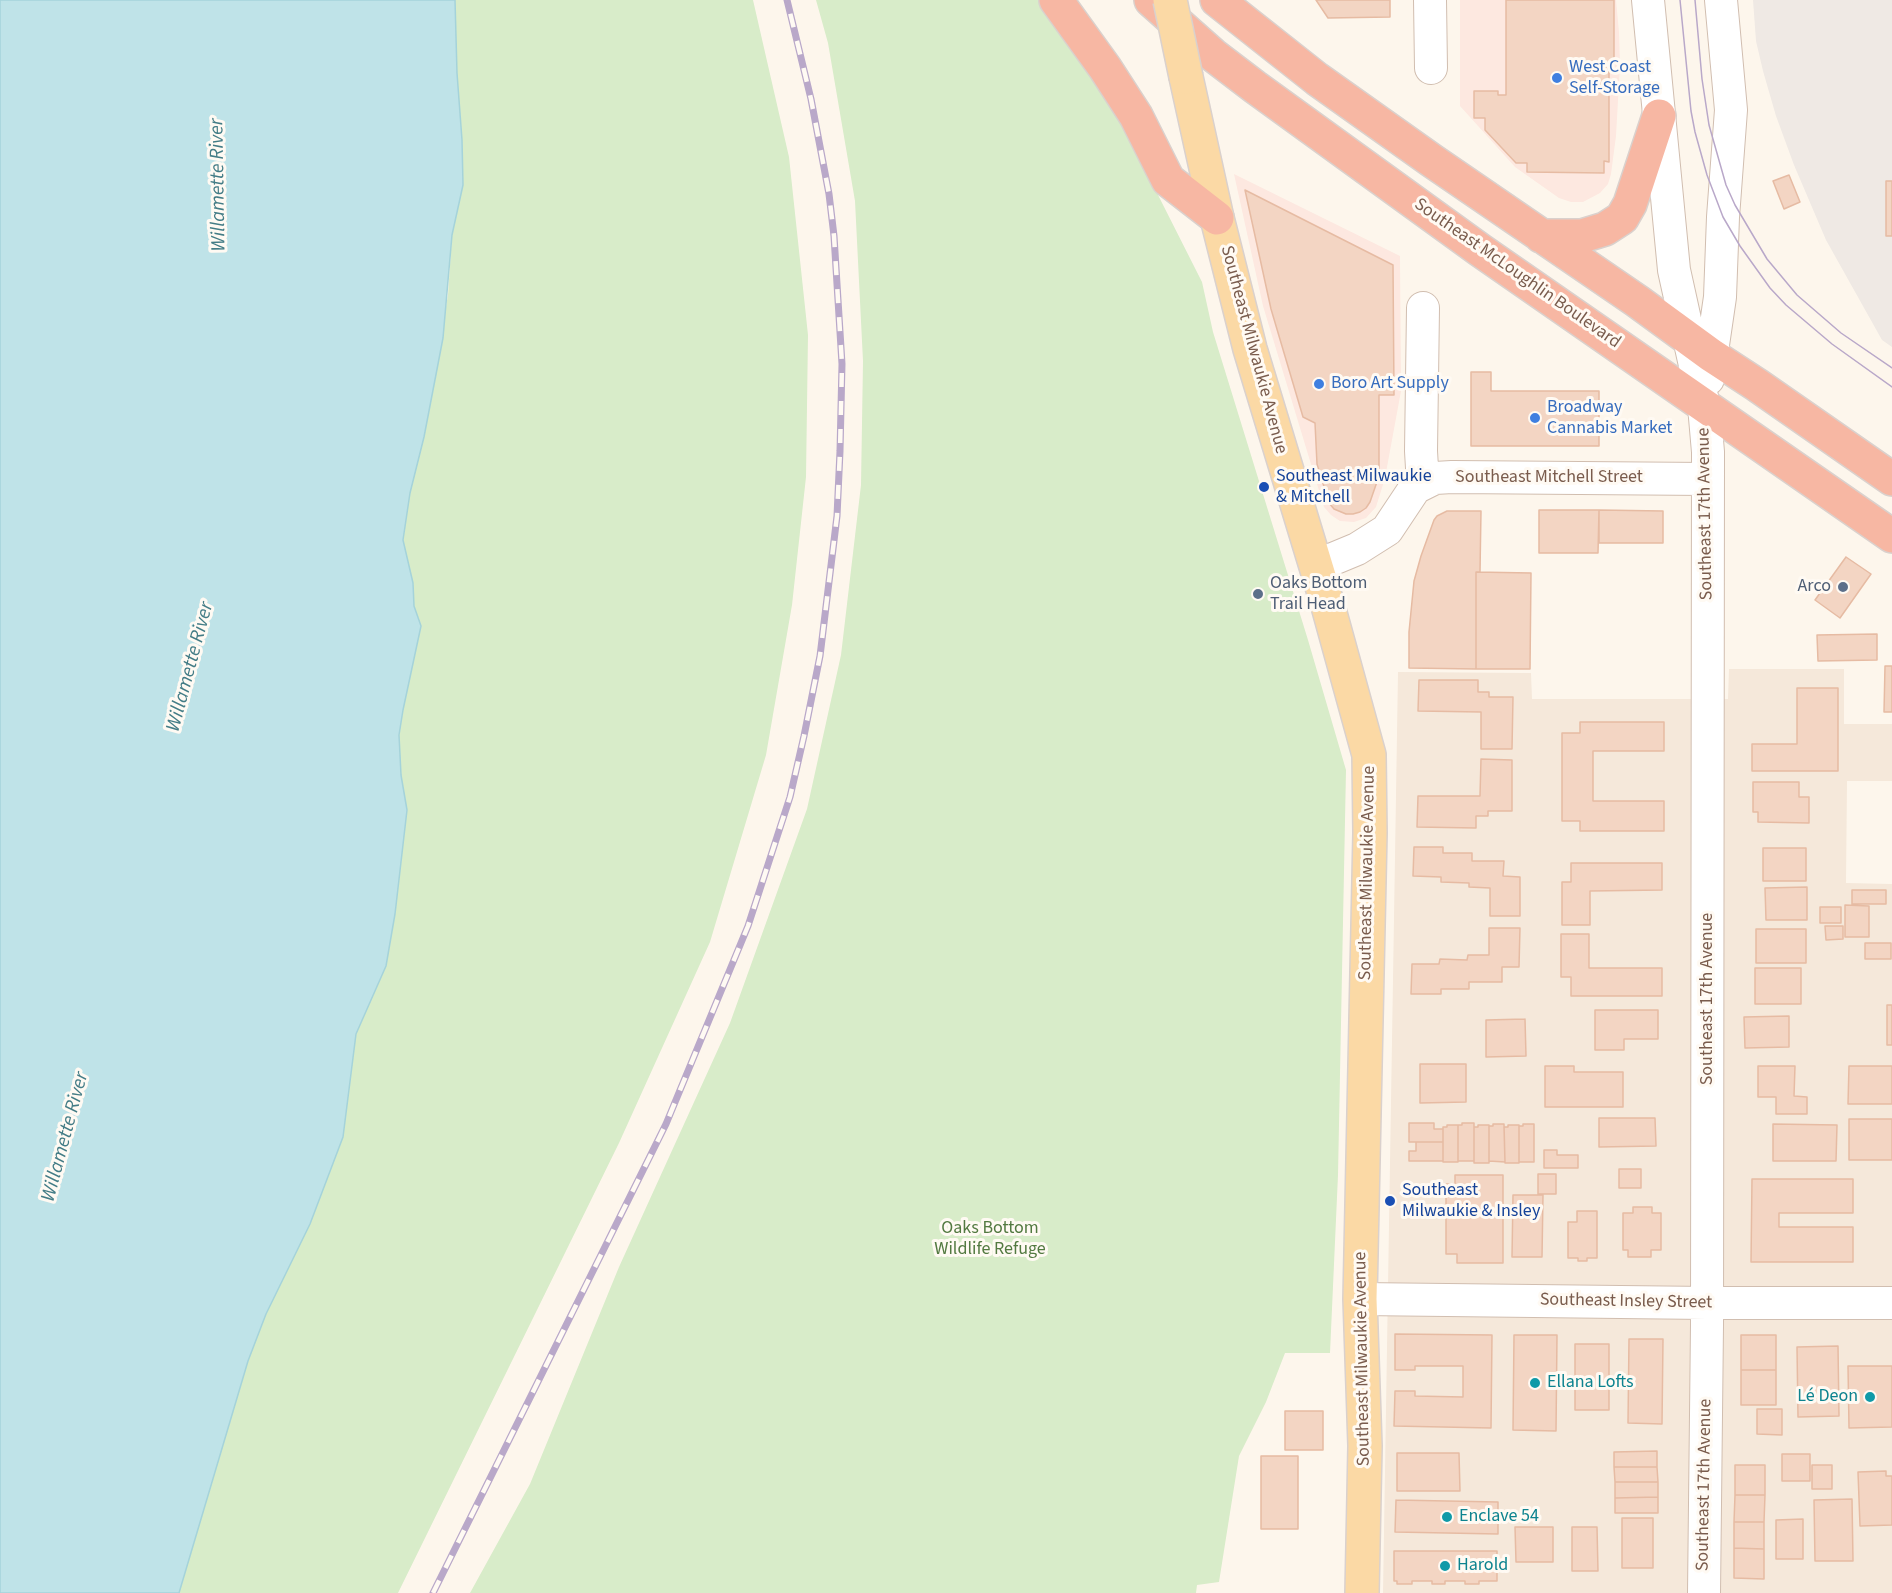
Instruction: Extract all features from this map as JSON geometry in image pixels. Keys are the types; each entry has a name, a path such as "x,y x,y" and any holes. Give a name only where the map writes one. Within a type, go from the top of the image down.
{"highway":[{"path":"1056,0 1136,116 1168,180 1217,218"},
{"name":"Southeast McLoughlin Boulevard","path":"1151,0 1213,55 1255,87 1480,250 1892,536"},
{"path":"1218,0 1317,79 1541,237 1637,301 1700,348 1758,385 1892,479"},
{"path":"1541,237 1581,236 1605,229 1622,218 1630,204 1659,116"}],"main road":[{"name":"Southeast Milwaukie Avenue","path":"1170,0 1217,218 1250,350 1316,566 1369,755 1370,833 1360,1299 1365,1446 1362,1593"}],"street":[{"path":"1430,0 1431,68"},
{"name":"Southeast 17th Avenue","path":"1648,0 1674,270 1700,348 1708,452 1707,1303 1704,1593"},
{"name":"Southeast 17th Avenue","path":"1700,348 1720,297 1731,110 1721,0"},
{"path":"1316,566 1357,549 1387,530 1415,488 1426,482 1421,451 1423,308"},
{"name":"Southeast Mitchell Street","path":"1426,482 1436,478 1452,477 1708,479"},
{"name":"Southeast Insley Street","path":"1360,1299 1892,1303"}],"shaded area":[{"name":"West Coast Self-Storage","path":"1460,0 1616,0 1620,65 1616,136 1611,174 1608,184 1600,193 1583,202 1571,202 1559,198 1515,167 1460,106"},
{"path":"1753,0 1892,0 1892,347 1882,340 1826,240 1794,165 1763,71 1756,41"},
{"path":"1234,174 1400,256 1401,391 1385,478 1376,507 1366,518 1354,522 1340,521 1324,507 1263,306"},
{"path":"1729,669 1844,669 1844,724 1892,724 1892,781 1847,781 1846,883 1892,884 1892,1593 1383,1593 1398,672 1531,673 1532,699 1728,699"}],"green space":[{"path":"455,0 753,0 789,157 808,335 806,477 792,605 766,755 710,942 619,1143 398,1593 179,1593 248,1361 266,1314 310,1224 343,1137 356,1034 386,966 395,914 407,810 401,775 399,735 421,626 414,606 413,583 403,540 410,493 424,437 448,295 452,235 463,185"},
{"name":"Oaks Bottom Wildlife Refuge","path":"816,0 1043,0 1122,117 1202,282 1213,332 1346,770 1338,1175 1330,1353 1285,1353 1266,1402 1239,1456 1219,1582 1197,1585 1196,1593 470,1593 530,1484 619,1267 730,1023 807,809 841,655 861,485 863,361 855,201 828,43"}],"water":[{"name":"Willamette River","path":"0,0 455,0 463,185 452,235 443,338 424,437 410,493 403,540 413,583 414,606 421,626 399,735 401,775 407,810 395,914 386,966 356,1034 343,1137 310,1224 266,1314 248,1361 179,1593 0,1593"}],"building":[{"path":"1316,0 1390,0 1390,17 1328,18"},
{"name":"West Coast Self-Storage","path":"1506,0 1614,0 1614,64 1609,64 1609,162 1604,161 1604,173 1527,172 1527,163 1516,163 1485,130 1485,118 1474,118 1474,91 1498,91 1498,95 1506,95"},
{"path":"1789,175 1800,202 1784,209 1773,181"},
{"path":"1886,181 1892,181 1892,236 1886,236"},
{"path":"1245,190 1393,265 1394,395 1379,395 1379,476 1370,502 1360,512 1346,514 1334,509 1329,503 1317,464 1315,423 1303,417 1271,309"},
{"name":"Broadway Cannabis Market","path":"1471,372 1491,372 1491,391 1599,391 1599,446 1471,446"},
{"path":"1539,510 1599,510 1598,553 1539,553"},
{"path":"1599,510 1663,511 1663,543 1599,543"},
{"path":"1447,511 1481,511 1480,572 1476,572 1476,669 1409,668 1409,632 1414,581 1434,520"},
{"name":"Arco","path":"1846,557 1871,574 1840,618 1815,600"},
{"path":"1476,572 1531,573 1530,669 1476,669"},
{"path":"1877,634 1877,660 1818,661 1817,635"},
{"path":"1885,666 1892,666 1892,712 1884,712"},
{"path":"1419,680 1478,680 1478,692 1489,692 1489,697 1513,697 1512,749 1481,749 1481,712 1418,711"},
{"path":"1797,688 1838,688 1838,771 1752,771 1752,744 1797,744"},
{"path":"1580,722 1664,722 1664,751 1593,751 1593,801 1664,801 1664,831 1580,831 1580,821 1562,821 1562,733 1580,733"},
{"path":"1481,759 1512,760 1512,811 1488,811 1488,816 1476,816 1476,828 1417,827 1418,796 1480,796"},
{"path":"1753,782 1799,782 1799,797 1809,797 1809,823 1758,822 1758,812 1753,812"},
{"path":"1414,847 1443,847 1443,853 1472,853 1472,861 1504,861 1503,876 1520,877 1520,916 1490,916 1490,888 1469,887 1469,883 1441,882 1441,877 1413,876"},
{"path":"1763,848 1806,848 1806,881 1763,881"},
{"path":"1571,863 1662,863 1662,890 1590,891 1590,925 1562,925 1562,882 1571,882"},
{"path":"1807,887 1807,920 1766,920 1765,888"},
{"path":"1852,890 1886,890 1886,904 1852,904"},
{"path":"1845,905 1869,906 1869,937 1845,937"},
{"path":"1820,907 1841,907 1841,923 1820,923"},
{"path":"1825,926 1843,926 1843,939 1826,940"},
{"path":"1489,928 1520,928 1519,967 1502,967 1502,982 1469,982 1469,989 1441,989 1441,994 1411,994 1412,964 1439,964 1440,959 1467,960 1468,955 1489,955"},
{"path":"1756,929 1806,929 1806,963 1756,963"},
{"path":"1561,934 1589,934 1589,968 1662,968 1662,996 1571,996 1571,977 1561,977"},
{"path":"1865,943 1891,943 1891,959 1865,959"},
{"path":"1755,968 1801,968 1801,1004 1755,1004"},
{"path":"1887,1005 1892,1005 1892,1045 1887,1045"},
{"path":"1595,1010 1658,1010 1658,1039 1624,1039 1624,1050 1595,1050"},
{"path":"1789,1016 1789,1047 1745,1048 1744,1017"},
{"path":"1525,1019 1526,1056 1486,1057 1486,1020"},
{"path":"1420,1064 1466,1064 1466,1102 1420,1103"},
{"path":"1545,1066 1574,1066 1574,1072 1623,1072 1623,1107 1545,1107"},
{"path":"1758,1066 1795,1066 1794,1096 1807,1097 1807,1114 1776,1114 1776,1097 1758,1097"},
{"path":"1849,1066 1892,1066 1892,1104 1848,1104"},
{"path":"1599,1118 1655,1118 1656,1146 1599,1147"},
{"path":"1849,1119 1892,1119 1892,1160 1849,1160"},
{"path":"1409,1123 1434,1123 1434,1129 1443,1129 1443,1142 1409,1142"},
{"path":"1474,1123 1474,1161 1458,1161 1458,1125"},
{"path":"1504,1124 1505,1162 1489,1161 1489,1126"},
{"path":"1534,1124 1534,1162 1519,1162 1519,1126"},
{"path":"1773,1124 1837,1125 1836,1161 1773,1161"},
{"path":"1458,1125 1458,1162 1443,1162 1443,1127"},
{"path":"1489,1125 1489,1163 1474,1163 1474,1127"},
{"path":"1519,1125 1519,1163 1505,1163 1504,1127"},
{"path":"1416,1142 1443,1142 1443,1161 1409,1161 1409,1151 1416,1151"},
{"path":"1544,1150 1557,1150 1557,1155 1578,1155 1578,1168 1544,1168"},
{"path":"1619,1169 1641,1169 1641,1188 1619,1188"},
{"path":"1538,1174 1556,1174 1556,1194 1538,1194"},
{"path":"1455,1175 1503,1175 1503,1263 1457,1263 1457,1254 1446,1254 1446,1184 1455,1184"},
{"path":"1752,1179 1853,1179 1853,1213 1779,1213 1779,1227 1853,1227 1853,1262 1751,1262"},
{"path":"1513,1195 1543,1195 1542,1257 1512,1257"},
{"path":"1633,1207 1652,1207 1652,1213 1661,1213 1661,1250 1651,1250 1651,1257 1628,1257 1628,1250 1623,1250 1623,1213 1633,1213"},
{"path":"1577,1211 1597,1211 1597,1258 1578,1261 1578,1258 1568,1258 1568,1222 1577,1222"},
{"path":"1395,1334 1492,1335 1491,1428 1394,1426 1395,1391 1415,1391 1415,1396 1463,1397 1463,1366 1415,1366 1415,1370 1395,1370"},
{"name":"Ellana Lofts","path":"1514,1335 1557,1335 1556,1431 1513,1430"},
{"path":"1741,1335 1776,1335 1776,1370 1741,1370"},
{"path":"1629,1339 1663,1339 1662,1424 1628,1423"},
{"path":"1575,1344 1609,1344 1609,1410 1575,1410"},
{"path":"1838,1346 1839,1416 1798,1417 1797,1347"},
{"name":"Lé Deon","path":"1848,1366 1892,1366 1892,1427 1849,1428"},
{"path":"1741,1370 1776,1370 1776,1405 1741,1405"},
{"path":"1757,1409 1782,1409 1782,1435 1757,1434"},
{"path":"1285,1411 1323,1411 1323,1450 1285,1450"},
{"path":"1657,1451 1657,1467 1614,1467 1614,1452"},
{"path":"1397,1453 1459,1453 1460,1491 1397,1491"},
{"path":"1782,1454 1810,1454 1810,1481 1782,1481"},
{"path":"1261,1456 1298,1456 1298,1529 1261,1529"},
{"path":"1735,1465 1765,1465 1765,1495 1735,1495"},
{"path":"1812,1465 1832,1465 1832,1489 1812,1489"},
{"path":"1614,1467 1657,1467 1658,1482 1615,1482"},
{"path":"1886,1471 1886,1476 1892,1476 1892,1525 1860,1526 1858,1472"},
{"path":"1615,1482 1658,1482 1658,1497 1615,1498"},
{"path":"1735,1495 1765,1495 1764,1522 1734,1522"},
{"path":"1658,1497 1658,1513 1615,1513 1615,1498"},
{"path":"1852,1499 1853,1561 1815,1561 1814,1500"},
{"name":"Enclave 54","path":"1396,1500 1498,1502 1498,1534 1395,1532"},
{"path":"1622,1518 1653,1518 1653,1568 1622,1568"},
{"path":"1803,1519 1803,1559 1776,1559 1776,1520"},
{"path":"1734,1522 1764,1522 1764,1549 1734,1548"},
{"path":"1515,1527 1553,1527 1553,1562 1516,1562"},
{"path":"1572,1527 1597,1527 1598,1571 1572,1571"},
{"path":"1734,1548 1764,1549 1764,1579 1734,1578"},
{"name":"Harold","path":"1394,1551 1497,1551 1497,1581 1465,1584 1465,1581 1445,1581 1445,1584 1432,1584 1432,1581 1412,1581 1412,1584 1397,1584 1397,1581 1394,1581"}],"tram line":[{"path":"1680,0 1695,132 1707,175 1723,217 1740,246 1770,288 1786,305 1832,344 1892,387"},
{"path":"1695,0 1702,79 1709,125 1726,185 1735,205 1767,259 1797,295 1841,333 1892,368"}],"railway":[{"path":"433,1593 666,1124 748,926 790,797 804,736 820,656 837,516 842,364 829,194 811,99 787,0"}],"place":[{"name":"West Coast Self-Storage","path":"1557,78"},
{"name":"Boro Art Supply","path":"1319,384"},
{"name":"Broadway Cannabis Market","path":"1535,418"},
{"name":"Southeast Milwaukie & Mitchell","path":"1264,487"},
{"name":"Arco","path":"1843,587"},
{"name":"Oaks Bottom Trail Head","path":"1258,594"},
{"name":"Southeast Milwaukie & Insley","path":"1390,1201"},
{"name":"Ellana Lofts","path":"1535,1383"},
{"name":"Lé Deon","path":"1870,1397"},
{"name":"Enclave 54","path":"1447,1517"},
{"name":"Harold","path":"1445,1566"}]}
